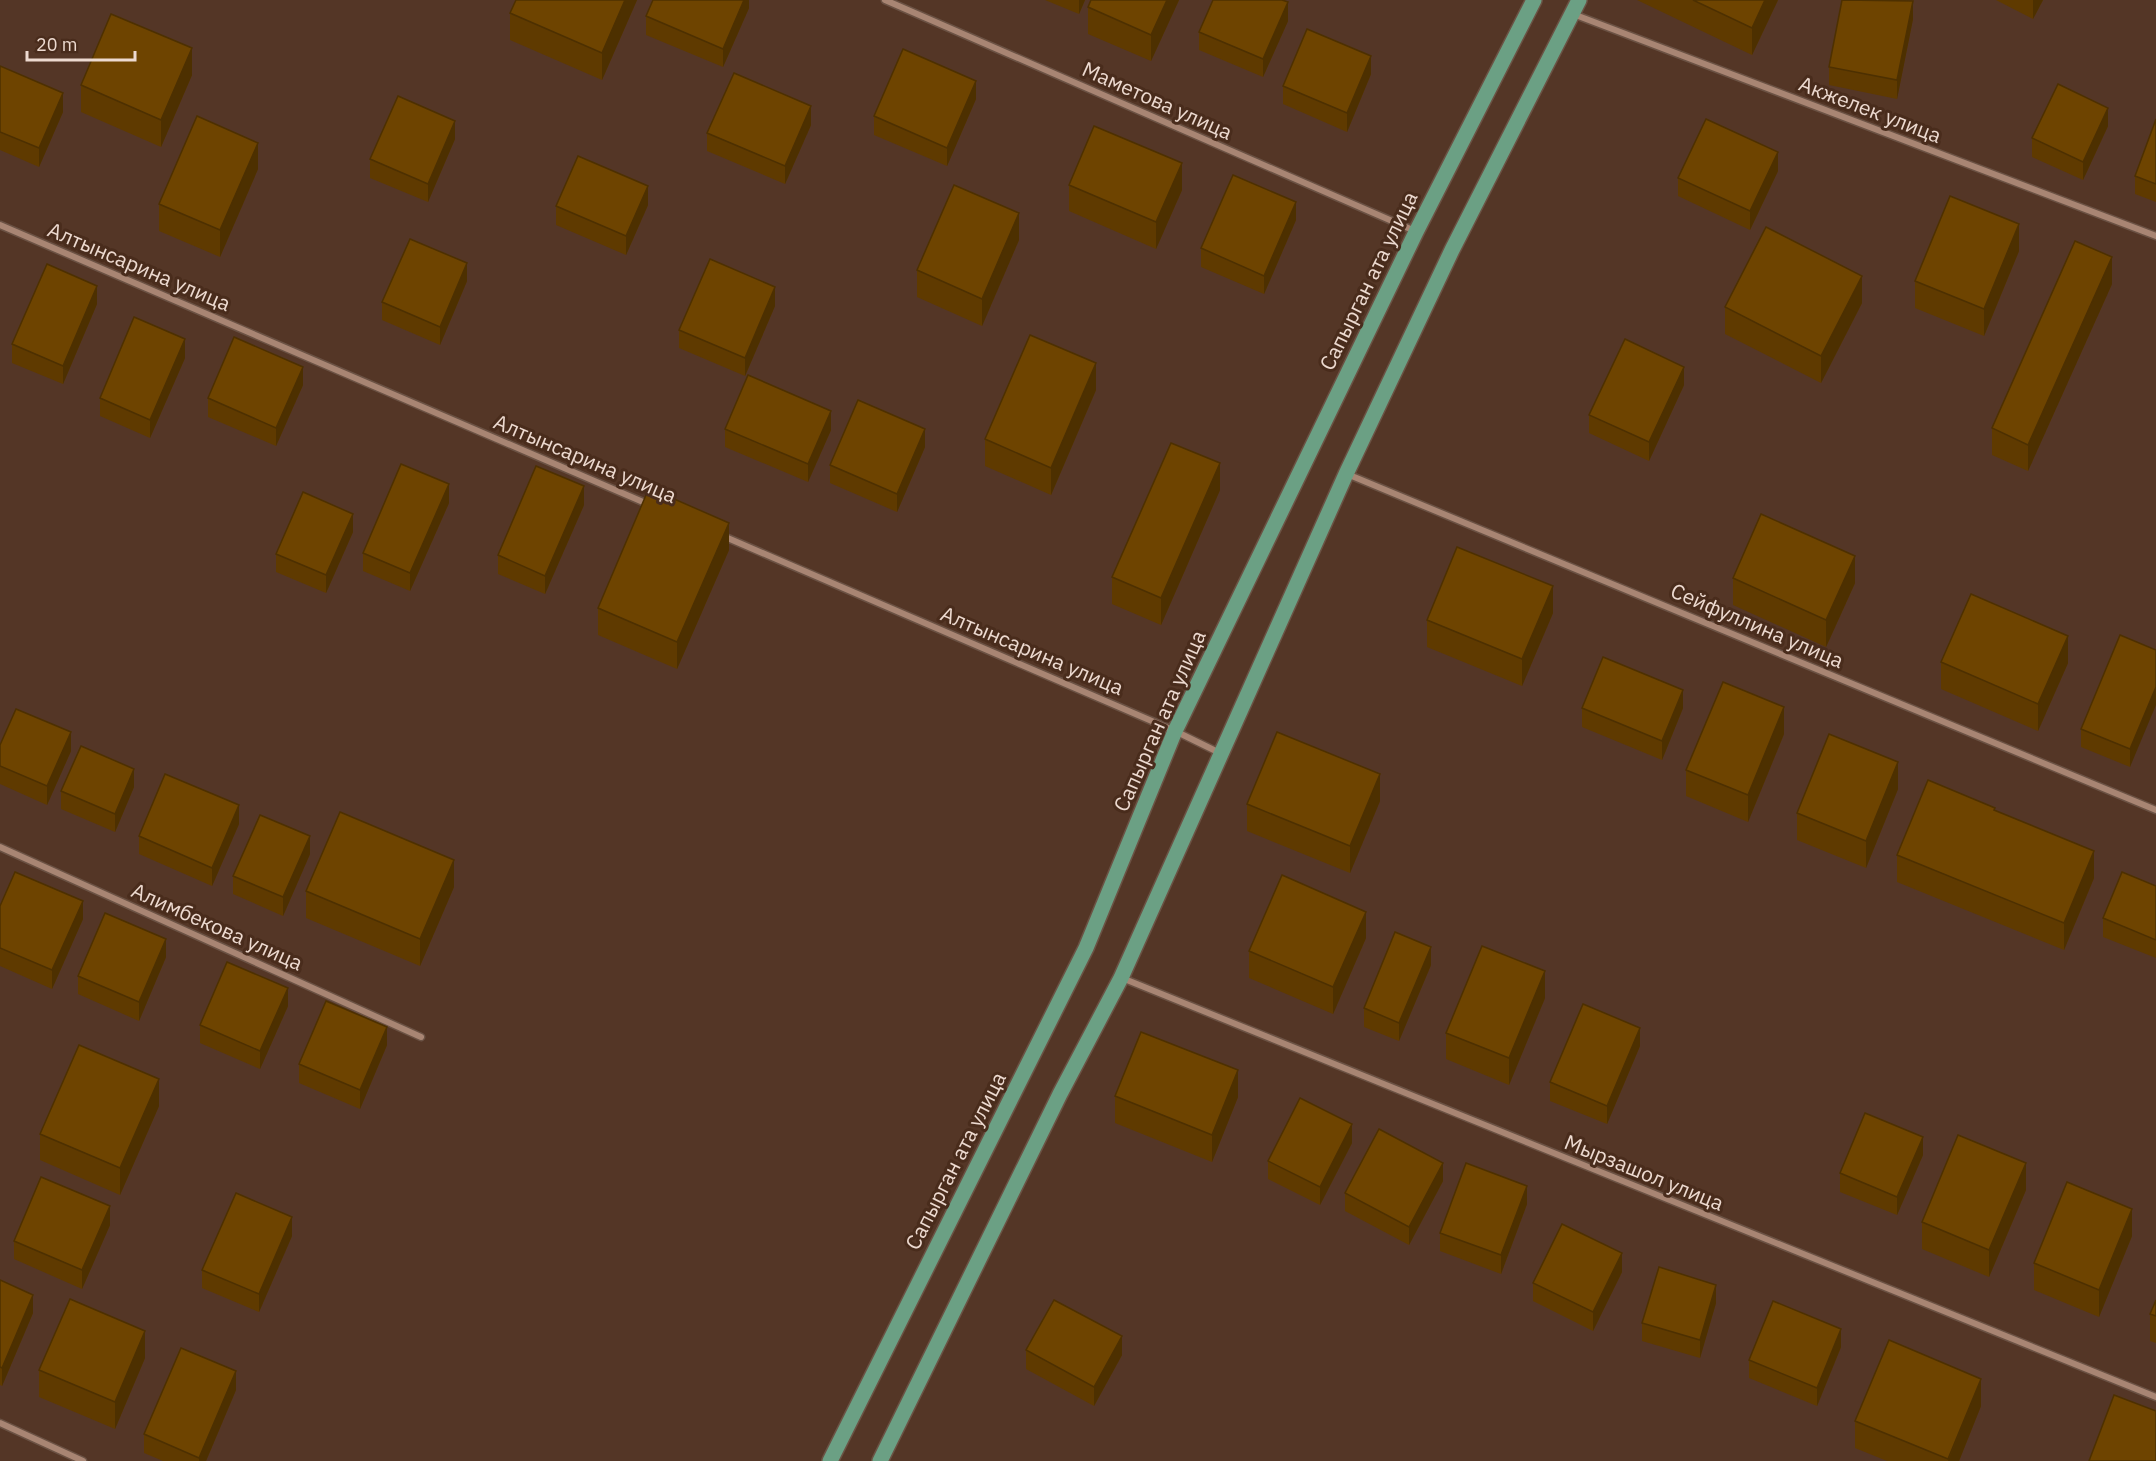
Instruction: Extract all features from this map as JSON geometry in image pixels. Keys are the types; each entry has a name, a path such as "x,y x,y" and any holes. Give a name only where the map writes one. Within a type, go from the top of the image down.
{"main road":[{"name":"Сапырган ата улица","path":"830,1461 1086,948 1175,731 1416,231 1534,0"},
{"path":"880,1461 1060,1094 1121,978 1346,474 1452,250 1579,0"}],"street":[{"name":"Маметова улица","path":"885,0 1416,231"},
{"name":"Акжелек улица","path":"1572,14 2156,236"},
{"name":"Алтынсарина улица","path":"0,225 659,508"},
{"name":"Сейфуллина улица","path":"1346,474 2156,810"},
{"name":"Алтынсарина улица","path":"714,532 1175,731 1222,754"},
{"name":"Алимбекова улица","path":"0,847 421,1036"},
{"name":"Мырзашол улица","path":"1121,978 2156,1397"},
{"path":"0,1424 83,1461"}],"building":[{"path":"516,0 625,0 602,53 510,13"},
{"path":"653,0 744,0 723,49 646,16"},
{"path":"1091,0 1167,0 1151,35 1088,7"},
{"path":"1213,0 1282,0 1288,2 1263,59 1199,32"},
{"path":"1693,0 1765,0 1752,28"},
{"path":"1842,0 1913,1 1897,80 1829,67"},
{"path":"111,14 192,48 161,120 81,85"},
{"path":"1307,29 1371,56 1347,113 1283,86"},
{"path":"903,49 976,81 947,148 874,116"},
{"path":"0,66 63,93 39,148 0,132"},
{"path":"734,73 811,106 785,166 707,133"},
{"path":"2058,84 2108,108 2083,162 2032,138"},
{"path":"398,96 455,121 428,184 370,159"},
{"path":"197,116 258,143 220,230 159,204"},
{"path":"1706,119 1778,152 1750,211 1678,178"},
{"path":"2156,119 2156,184 2135,176"},
{"path":"1094,126 1182,163 1156,222 1069,185"},
{"path":"578,156 648,186 626,236 556,206"},
{"path":"1233,175 1296,202 1264,276 1201,248"},
{"path":"954,185 1019,213 982,299 917,270"},
{"path":"1950,196 2019,224 1984,309 1915,281"},
{"path":"1766,227 1862,276 1821,356 1725,307"},
{"path":"410,239 467,263 440,327 382,302"},
{"path":"2075,241 2112,257 2028,445 1992,428"},
{"path":"710,259 775,287 745,358 679,330"},
{"path":"47,264 97,286 63,366 12,344"},
{"path":"134,317 185,339 150,420 100,398"},
{"path":"1030,335 1096,363 1051,468 985,439"},
{"path":"234,337 303,367 276,428 208,398"},
{"path":"1625,339 1684,367 1649,442 1589,415"},
{"path":"748,375 831,411 808,464 725,429"},
{"path":"858,400 925,429 897,494 830,465"},
{"path":"1171,443 1220,463 1161,598 1112,577"},
{"path":"401,464 449,484 410,573 363,553"},
{"path":"536,466 584,486 545,576 498,555"},
{"path":"649,488 729,523 677,642 598,608"},
{"path":"303,492 353,514 326,575 276,554"},
{"path":"1761,514 1855,556 1826,620 1733,578"},
{"path":"1457,547 1553,586 1522,659 1427,620"},
{"path":"1971,594 2068,636 2038,704 1941,662"},
{"path":"2120,635 2156,650 2156,687 2130,749 2081,729"},
{"path":"1603,657 1683,690 1662,741 1582,708"},
{"path":"1723,682 1784,707 1748,795 1686,770"},
{"path":"16,709 71,732 47,786 0,766 0,745"},
{"path":"1277,732 1380,774 1350,846 1247,804"},
{"path":"1829,734 1898,762 1866,841 1797,813"},
{"path":"81,746 134,769 115,814 61,791"},
{"path":"165,774 239,805 212,868 139,836"},
{"path":"1928,780 2094,851 2064,923 1897,855"},
{"path":"340,812 454,860 420,939 306,891"},
{"path":"260,815 310,836 283,897 233,876"},
{"path":"15,872 83,901 52,970 0,948 0,906"},
{"path":"2122,872 2156,886 2156,940 2103,918"},
{"path":"1282,875 1366,912 1333,987 1249,951"},
{"path":"105,913 166,939 139,1002 78,976"},
{"path":"1395,932 1431,947 1399,1023 1364,1008"},
{"path":"1482,946 1545,971 1509,1058 1446,1033"},
{"path":"227,962 288,988 260,1051 200,1025"},
{"path":"326,1001 387,1027 360,1090 299,1064"},
{"path":"1583,1004 1640,1028 1607,1106 1550,1082"},
{"path":"1141,1032 1238,1070 1212,1135 1115,1096"},
{"path":"79,1045 159,1079 120,1168 40,1134"},
{"path":"1300,1098 1352,1124 1320,1187 1268,1161"},
{"path":"1865,1113 1923,1137 1897,1197 1840,1173"},
{"path":"1379,1129 1443,1163 1409,1227 1345,1193"},
{"path":"1958,1135 2026,1163 1989,1250 1922,1222"},
{"path":"1466,1163 1527,1186 1501,1255 1440,1233"},
{"path":"41,1177 110,1206 82,1270 14,1241"},
{"path":"2067,1182 2132,1209 2099,1290 2034,1263"},
{"path":"236,1193 292,1217 259,1294 202,1270"},
{"path":"1562,1224 1622,1253 1593,1312 1533,1283"},
{"path":"1659,1267 1716,1285 1700,1340 1642,1323"},
{"path":"0,1280 33,1295 2,1368 0,1367"},
{"path":"70,1299 145,1331 115,1402 39,1370"},
{"path":"1054,1300 1122,1336 1094,1387 1026,1350"},
{"path":"2156,1300 2156,1316 2150,1314"},
{"path":"1773,1301 1841,1329 1817,1388 1749,1360"},
{"path":"1889,1340 1981,1379 1948,1459 1855,1421"},
{"path":"181,1348 236,1371 199,1458 144,1434"},
{"path":"2114,1395 2156,1411 2156,1461 2089,1461"}]}
